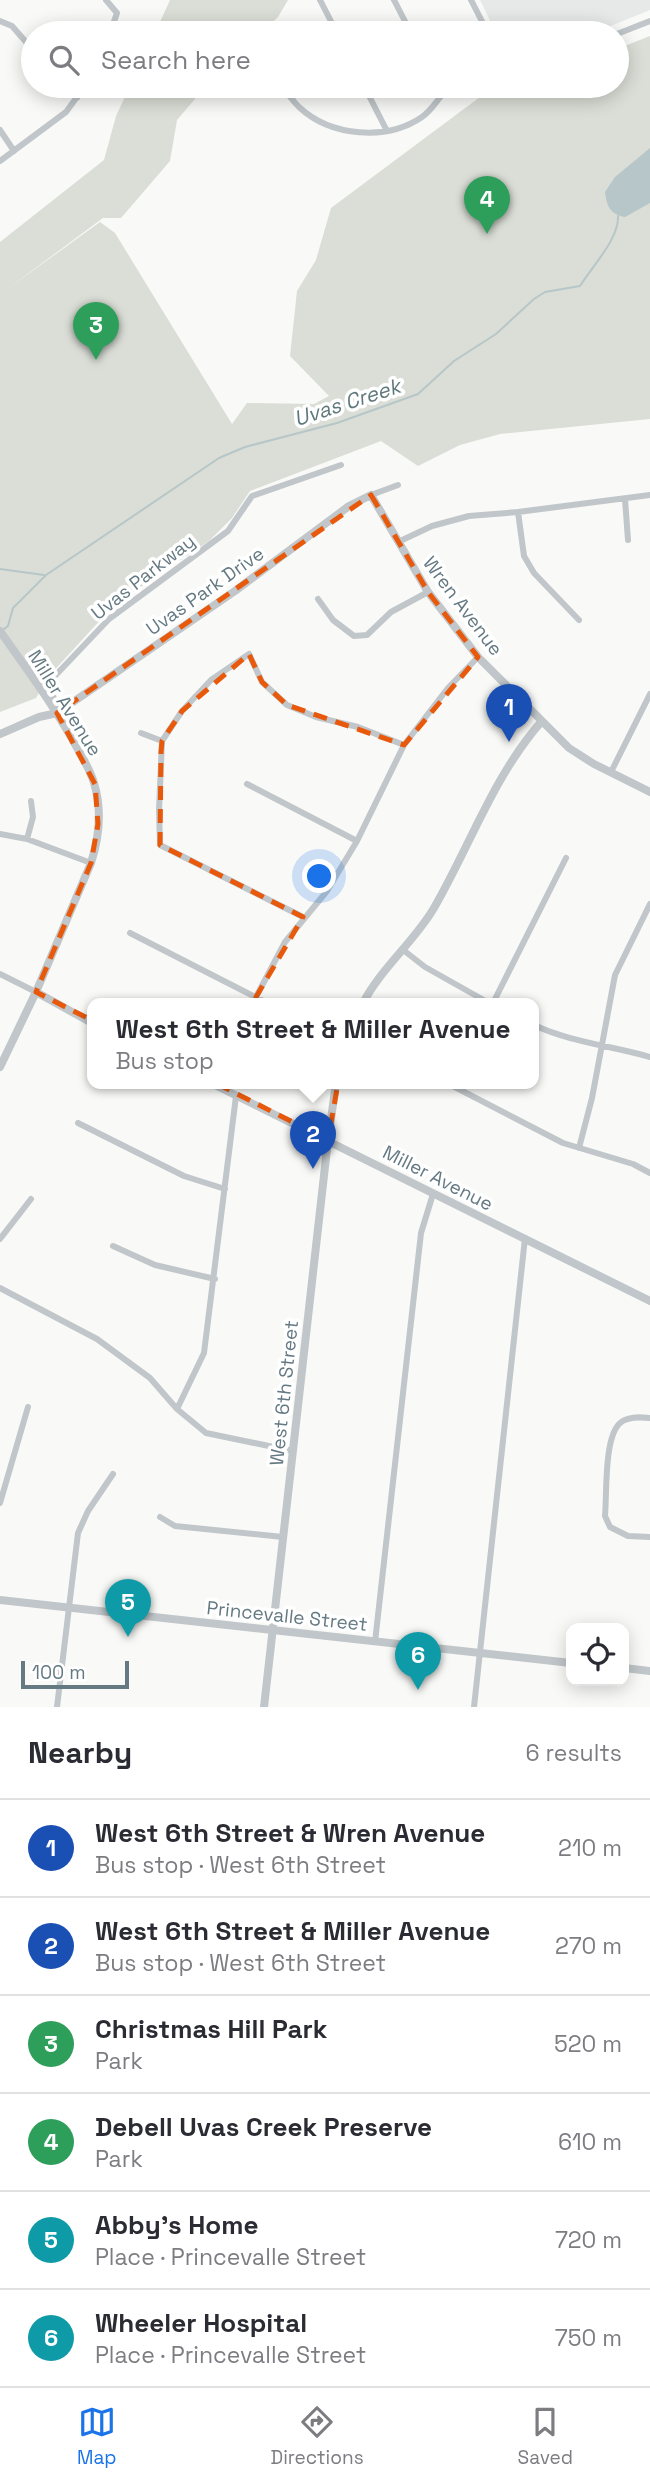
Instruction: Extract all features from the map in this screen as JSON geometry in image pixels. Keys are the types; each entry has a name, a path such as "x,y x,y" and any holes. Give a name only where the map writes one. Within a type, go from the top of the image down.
{"street":[{"path":"106,0 117,13 114,21"},
{"path":"320,0 331,21"},
{"path":"394,0 405,21"},
{"path":"471,0 482,21"},
{"path":"0,22 12,26 21,36"},
{"path":"629,30 650,22"},
{"path":"0,161 66,112 77,98"},
{"path":"292,98 299,107 331,126 346,131 387,131 420,118 438,102 439,98"},
{"path":"370,98 387,131"},
{"path":"0,130 14,150"},
{"name":"Uvas Parkway","path":"57,713 52,692 53,678 110,620 228,531 252,496 341,466"},
{"path":"371,495 398,485"},
{"name":"Uvas Park Drive","path":"57,713 235,591 349,506 371,495"},
{"name":"Wren Avenue","path":"371,495 428,592 478,657 569,748 650,792"},
{"path":"398,542 432,526 469,516 650,495"},
{"path":"625,499 628,540"},
{"path":"518,512 524,556 534,573 579,620"},
{"path":"318,599 333,620 354,636 367,635 391,612 428,592"},
{"name":"Miller Avenue","path":"0,631 57,713 95,784 98,824 97,844 91,863 36,992 0,1067"},
{"path":"303,917 160,845 162,741 182,711 211,680 248,654 262,682 287,705 316,717 358,727 404,745"},
{"path":"130,933 256,997 285,942 327,891 357,841 404,745 448,688 478,657"},
{"path":"611,772 650,694"},
{"path":"0,734 39,717 57,713"},
{"path":"366,998 433,910 507,766 541,722"},
{"path":"141,733 162,741"},
{"path":"247,784 357,841"},
{"path":"27,839 33,817 31,802"},
{"path":"0,834 27,839 91,863"},
{"path":"494,998 566,858"},
{"path":"579,1148 590,1108 615,975 650,904"},
{"path":"402,949 425,968 482,998"},
{"path":"0,974 87,1020"},
{"path":"539,1027 553,1034 650,1057"},
{"name":"Miller Avenue","path":"223,1089 650,1301"},
{"name":"West 6th Street","path":"264,1707 335,1089"},
{"path":"459,1089 563,1143 633,1164 650,1173"},
{"path":"177,1409 204,1353 236,1096"},
{"path":"78,1123 184,1176 225,1189"},
{"path":"375,1642 421,1233 433,1194"},
{"path":"0,1239 31,1199"},
{"path":"474,1707 525,1238"},
{"path":"113,1246 155,1265 215,1279"},
{"path":"0,1288 97,1339 150,1378 177,1409 205,1433 293,1451"},
{"path":"0,1503 28,1407"},
{"path":"650,1418 635,1417 620,1422 611,1436 605,1516 610,1527 628,1535 650,1537"},
{"path":"57,1707 78,1533 88,1511 113,1474"},
{"path":"160,1517 175,1526 283,1537"},
{"name":"Princevalle Street","path":"0,1600 566,1662"},
{"path":"629,1669 650,1671"}],"highlighted area":[{"path":"371,495 428,592 478,657 404,745 287,705 262,682 249,654 182,711 162,741 161,752 160,845 303,917 256,997 345,1043 328,1140 36,992 91,863 98,824 95,784 57,713"}],"shaded area":[{"path":"170,0 288,0 274,21 160,21"},
{"path":"480,0 650,0 650,10 623,21 490,21"},
{"path":"650,36 650,419 500,434 460,445 418,466 381,441 250,491 232,518 209,541 114,605 49,676 36,698 0,712 0,242 104,160 116,116 124,98 196,98 177,120 170,161 121,218 103,218 6,290 100,222 115,233 232,424 247,403 314,404 329,396 290,356 297,291 316,260 331,208 479,98 629,98 629,44"},
{"path":"650,148 650,203 625,217 616,214 608,206 605,192 615,177"}],"waterway":[{"name":"Uvas Creek","path":"4,629 8,626 13,608 46,575 219,458 245,447 337,423 418,394 454,361 496,334 534,299 545,292 580,286 610,243 618,216"},
{"path":"0,569 44,575"}],"place":[{"name":"Debell Uvas Creek Preserve","path":"487,234"},
{"name":"Christmas Hill Park","path":"96,360"},
{"name":"West 6th Street & Wren Avenue","path":"509,742"},
{"name":"West 6th Street & Miller Avenue","path":"313,1169"},
{"name":"Abby's Home","path":"128,1637"},
{"name":"Wheeler Hospital","path":"418,1690"}]}
